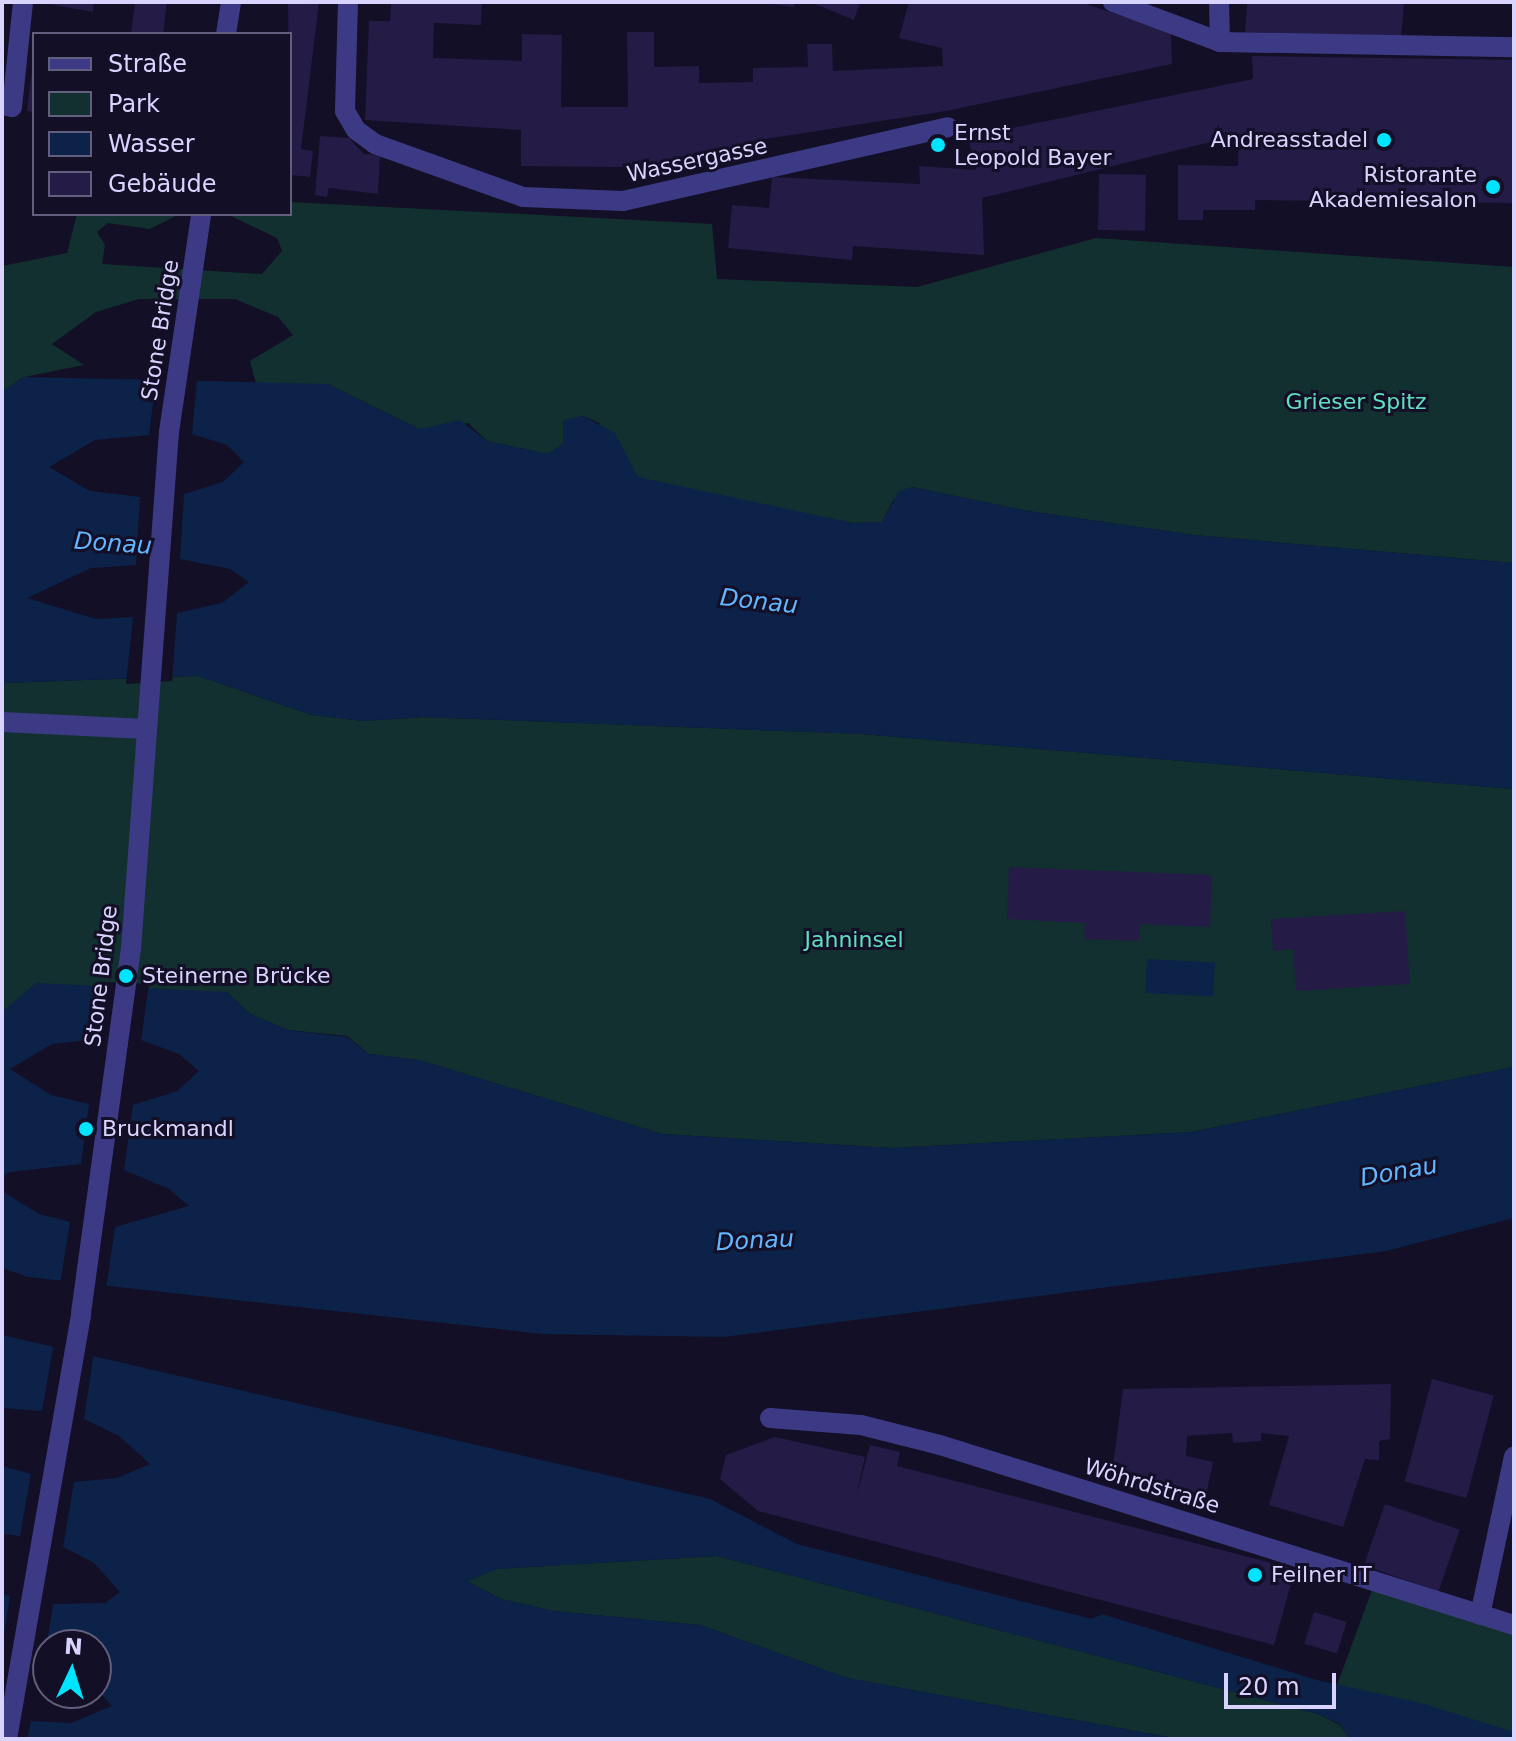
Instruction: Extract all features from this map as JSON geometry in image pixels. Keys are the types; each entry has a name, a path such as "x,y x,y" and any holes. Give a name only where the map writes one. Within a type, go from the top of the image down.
{"street":[{"path":"7,106 27,46 23,2"},
{"path":"226,32 231,2"},
{"name":"Wassergasse","path":"348,2 345,111 356,130 375,144 523,197 623,201 948,127"},
{"path":"1113,2 1220,42 1514,47"},
{"path":"1219,2 1220,42"},
{"name":"Stone Bridge","path":"7,1739 81,1313 131,949 169,432 201,216"},
{"path":"2,722 146,729"},
{"name":"Wöhrdstraße","path":"770,1418 861,1425 940,1445 1514,1625"},
{"path":"1480,1615 1514,1457"}],"green space":[{"name":"Grieser Spitz","path":"292,202 712,224 717,279 917,287 1096,238 1514,267 1514,563 1194,535 1028,511 912,487 893,500 882,522 853,523 684,490 638,477 599,423 583,416 563,424 563,444 548,454 487,441 468,423 419,429 328,384 257,387 250,361 293,335 278,317 235,299 139,299 96,312 52,344 84,365 24,377 2,392 2,266 67,253 76,216 176,216 150,229 108,223 97,232 105,245 102,264 262,274 282,251 277,238 231,216 292,216"},
{"name":"Jahninsel","path":"198,676 312,715 363,721 423,717 862,734 1514,789 1514,1067 1191,1132 893,1148 662,1134 419,1060 369,1054 347,1036 288,1030 250,1014 227,992 2,1012 2,683"},
{"path":"717,1556 1318,1714 1340,1725 1349,1739 1179,1739 847,1678 700,1625 553,1611 501,1599 467,1581 496,1569"},
{"path":"1375,1582 1514,1625 1514,1732 1337,1685"}],"water":[{"name":"Donau","path":"24,377 328,384 419,429 460,420 487,441 548,454 563,444 563,420 583,416 615,433 638,477 853,523 882,522 899,491 912,487 1028,511 1194,535 1514,563 1514,789 862,734 423,717 363,721 312,715 198,676 2,683 2,392"},
{"path":"1147,959 1215,963 1213,997 1145,993"},
{"name":"Donau","path":"36,983 227,992 250,1014 288,1030 347,1037 369,1054 419,1060 662,1134 893,1148 1191,1132 1514,1067 1514,1218 1386,1251 724,1337 543,1334 28,1277 2,1268 2,1012"},
{"path":"2,1335 710,1499 797,1544 1092,1619 1102,1614 1317,1680 1421,1703 1514,1732 1514,1739 1349,1739 1340,1724 1318,1714 717,1556 496,1569 467,1581 501,1599 553,1611 700,1625 847,1678 1179,1739 2,1739"}],"pier":[{"path":"156,379 197,381 192,434 227,445 244,462 223,482 184,494 180,559 230,569 249,582 222,603 177,613 172,681 126,684 133,617 96,619 27,598 91,568 136,565 140,497 90,491 49,467 95,440 149,435"},
{"path":"104,982 149,984 141,1040 179,1054 199,1071 177,1091 133,1105 124,1170 169,1189 189,1206 115,1227 106,1289 60,1284 70,1222 39,1214 2,1191 2,1176 10,1172 81,1164 89,1104 51,1095 10,1069 52,1044 98,1039"},
{"path":"54,1342 94,1351 84,1419 119,1436 150,1464 117,1478 74,1482 63,1547 94,1563 120,1592 105,1603 53,1604 49,1629 32,1629 32,1709 105,1709 71,1723 31,1721 27,1739 2,1739 2,1647 10,1596 2,1594 2,1534 20,1536 31,1474 2,1466 2,1408 42,1411"}],"building":[{"path":"38,2 94,2 93,12"},
{"path":"135,2 167,2 163,32 131,32"},
{"path":"288,2 319,2 301,149 313,151 310,177 292,175 292,32 288,32"},
{"path":"391,2 482,2 481,25 434,23 433,58 522,61 522,34 562,35 561,107 628,107 627,32 654,32 654,67 699,66 699,83 753,82 753,68 808,67 807,44 832,44 833,71 943,66 942,48 899,38 909,2 1081,2 1171,33 1172,64 946,111 753,141 753,152 699,153 699,168 521,166 521,130 365,120 369,21 390,21"},
{"path":"756,2 795,2 794,7"},
{"path":"810,2 860,2 854,20"},
{"path":"1247,2 1404,2 1401,40 1245,34"},
{"path":"1252,56 1514,60 1514,203 1255,200 1255,210 1203,210 1203,220 1178,220 1178,165 1238,166 1239,135 982,198 984,255 853,246 852,260 728,248 732,205 769,208 772,177 920,184 919,166 976,170 968,137 1253,79"},
{"path":"32,69 32,112 27,111"},
{"path":"320,136 349,138 364,154 380,155 378,194 329,188 327,197 315,195"},
{"path":"1099,174 1146,175 1145,231 1098,230"},
{"path":"1009,867 1212,875 1210,927 1140,924 1139,941 1084,939 1085,923 1007,919"},
{"path":"1405,911 1410,984 1296,991 1293,949 1273,951 1271,919"},
{"path":"1432,1379 1494,1396 1466,1498 1405,1481"},
{"path":"1391,1384 1390,1439 1379,1441 1379,1460 1365,1459 1343,1527 1269,1505 1289,1436 1261,1433 1261,1441 1233,1443 1232,1433 1187,1436 1186,1456 1213,1462 1203,1509 1111,1481 1123,1389"},
{"path":"775,1437 865,1457 856,1498 870,1445 900,1452 897,1466 1295,1569 1274,1645 758,1511 720,1479 726,1455"},
{"path":"1385,1504 1460,1530 1439,1591 1364,1565"},
{"path":"1314,1612 1347,1622 1337,1653 1304,1644"}],"place":[{"name":"Andreasstadel","path":"1384,140"},
{"name":"Ernst Leopold Bayer","path":"938,145"},
{"name":"Ristorante Akademiesalon","path":"1493,187"},
{"name":"Steinerne Brücke","path":"126,976"},
{"name":"Bruckmandl","path":"86,1129"},
{"name":"Feilner IT","path":"1255,1575"}]}
